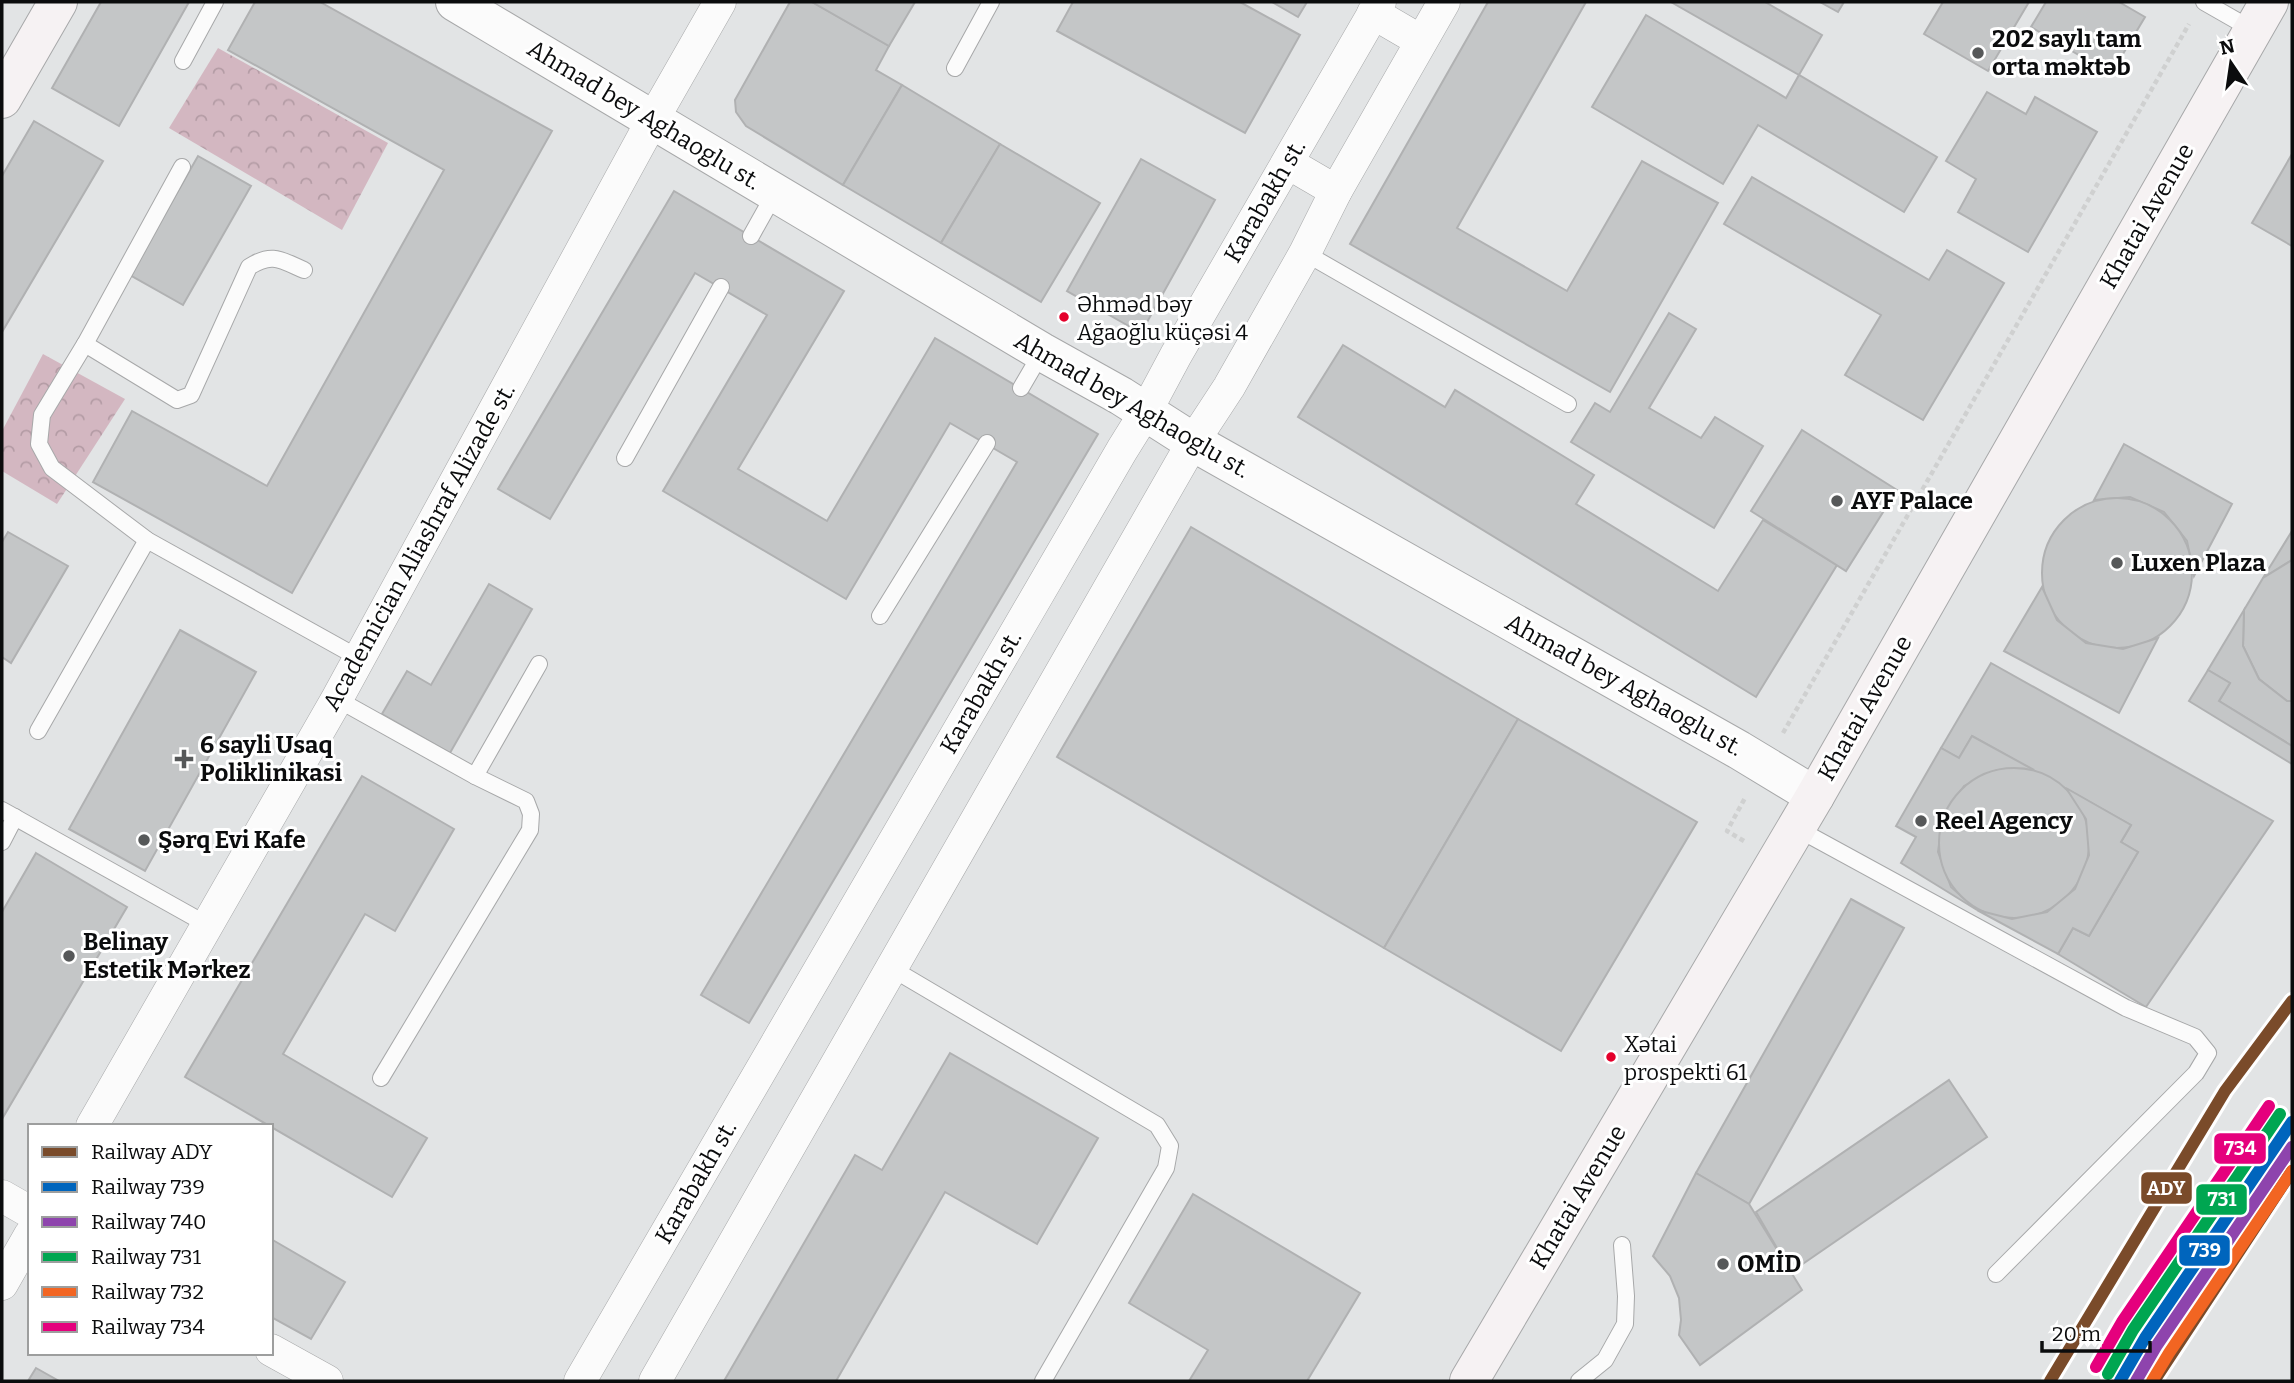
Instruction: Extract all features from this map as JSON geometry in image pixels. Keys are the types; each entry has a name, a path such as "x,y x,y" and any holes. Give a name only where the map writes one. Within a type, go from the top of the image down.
{"main road":[{"path":"2,99 58,2"},
{"name":"Khatai Avenue","path":"1469,1381 1815,796 2261,16"}],"street":[{"name":"Ahmad bey Aghaoglu st.","path":"455,2 1042,352 1121,396 1192,442 1740,750 1815,796"},
{"name":"Academician Aliashraf Alizade st.","path":"93,1124 337,699 652,121 720,2"},
{"path":"655,1381 1192,442 1229,387 1305,253 1336,191 1444,2"},
{"path":"1377,8 1421,41"},
{"name":"Karabakh st.","path":"580,1381 1145,413 1377,8"},
{"path":"1288,163 1336,191"},
{"path":"2,1196 28,1211"},
{"path":"2,1284 28,1238"},
{"path":"273,1351 327,1381"}],"lane":[{"path":"183,61 215,2"},
{"path":"955,68 991,2"},
{"path":"2204,2 2261,16"},
{"path":"181,167 85,344 42,415 39,443 52,468 147,540 359,658"},
{"path":"751,236 775,193"},
{"path":"1305,253 1568,404"},
{"path":"85,344 177,400 184,399 191,395 250,267 262,259 277,258 304,270"},
{"path":"625,458 721,287"},
{"path":"1021,388 1042,352"},
{"path":"880,616 987,443"},
{"path":"38,731 147,540"},
{"path":"475,776 539,664"},
{"path":"337,699 475,776 526,801 531,814 530,830 381,1078"},
{"path":"2,842 8,813 206,924"},
{"path":"1796,828 2126,1008 2195,1037 2208,1053 2196,1073 1996,1274"},
{"path":"891,968 1157,1125 1170,1146 1166,1168 1043,1381"},
{"path":"1579,1381 1605,1360 1625,1324 1622,1245"}],"green space":[{"path":"218,48 388,143 342,230 169,128"},
{"path":"43,354 125,399 57,504 2,471 2,431"}],"building":[{"path":"101,2 189,2 119,126 52,88"},
{"path":"255,2 320,2 552,131 292,593 93,482 132,411 267,486 444,170 228,50"},
{"path":"790,2 812,2 889,46 876,70 902,85 843,185 746,126 736,112 735,100"},
{"path":"812,2 915,2 889,46"},
{"path":"1073,2 1240,2 1300,35 1245,133 1057,31"},
{"path":"1272,2 1307,2 1298,17"},
{"path":"1488,2 1586,2 1457,228 1567,291 1642,161 1718,203 1610,392 1350,244"},
{"path":"1671,2 1765,2 1822,35 1799,75"},
{"path":"1820,2 1844,2 1838,12"},
{"name":"202 saylı tam orta məktəb","path":"1943,2 2029,2 1988,71 1924,34"},
{"path":"2046,2 2119,2 2145,17 2111,74 2031,27"},
{"path":"1646,15 1786,98 1799,75 1937,157 1904,212 1758,125 1723,184 1592,107"},
{"path":"902,85 1000,144 941,243 843,185"},
{"path":"1987,92 2026,114 2035,97 2097,132 2028,252 1958,212 1976,179 1946,161"},
{"path":"34,121 103,161 2,332 2,176"},
{"path":"1000,144 1100,203 1041,302 941,243"},
{"path":"2292,154 2292,246 2252,223"},
{"path":"198,156 251,186 183,305 130,275"},
{"path":"1141,159 1215,200 1141,333 1067,291"},
{"path":"1752,177 1929,280 1947,250 2004,283 1923,420 1845,375 1881,315 1724,224"},
{"path":"674,191 844,291 738,469 827,521 935,338 1098,434 749,1023 701,995 1017,462 950,423 846,599 663,491 767,315 695,273 550,519 498,489"},
{"path":"1669,313 1696,329 1649,408 1701,438 1715,417 1763,446 1714,528 1571,442 1595,403 1610,412"},
{"path":"1343,345 1445,407 1455,390 1594,475 1576,504 1718,591 1763,520 1837,565 1756,697 1298,417"},
{"path":"1802,430 1897,490 1846,571 1751,511"},
{"path":"2124,444 2232,504 2194,576 2187,541 2164,512 2130,497 2094,500"},
{"name":"Luxen Plaza","path":"2117,498 2146,504 2159,510 2170,520 2180,531 2186,544 2192,573 2186,602 2180,615 2170,626 2159,636 2146,642 2117,648 2088,642 2075,636 2064,626 2054,615 2048,602 2042,573 2048,544 2054,531 2064,520 2075,510 2088,504"},
{"path":"1191,527 1518,719 1384,948 1057,757"},
{"path":"2292,531 2292,560 2263,578"},
{"path":"8,532 68,566 11,663 2,657 2,542"},
{"path":"2292,560 2292,701 2287,701 2259,679 2243,646 2244,610 2263,578"},
{"path":"489,584 532,609 450,753 382,714 407,671 431,685"},
{"path":"2042,587 2057,620 2086,643 2123,649 2158,638 2119,713 2004,651"},
{"path":"2244,610 2243,646 2259,679 2287,701 2292,701 2292,746 2219,701 2230,683 2208,670"},
{"path":"180,630 256,672 145,871 69,829"},
{"path":"1991,663 2273,821 2146,1007 2058,954 2073,928 2089,936 2138,852 2121,842 2131,825 1972,736 1959,758 1941,748"},
{"path":"2208,670 2230,683 2219,701 2292,746 2292,764 2189,701"},
{"path":"1518,719 1697,822 1561,1051 1384,948"},
{"name":"Reel Agency","path":"1972,736 2034,770 1997,770 1964,786 1943,816 1938,852 1951,887 1977,910 1901,863 1916,837 1896,826 1941,748 1959,758"},
{"path":"2014,768 2043,774 2067,790 2083,814 2089,843 2083,872 2067,896 2043,912 2014,918 1985,912 1961,896 1945,872 1939,843 1945,814 1961,790 1985,774"},
{"path":"362,776 454,829 395,931 365,914 283,1054 427,1138 392,1197 273,1128 273,1124 266,1124 185,1077"},
{"path":"2066,788 2131,825 2121,842 2138,852 2089,936 2073,928 2058,954 1977,910 2012,919 2047,912 2075,889 2089,855 2086,819"},
{"path":"36,853 127,907 2,1119 2,912"},
{"path":"1851,899 1904,928 1749,1204 1696,1173"},
{"path":"950,1053 1098,1138 1037,1244 945,1192 836,1381 724,1381 855,1155 882,1170"},
{"path":"1949,1080 1987,1137 1791,1272 1756,1212"},
{"name":"OMİD","path":"1696,1173 1749,1204 1802,1290 1700,1365 1679,1335 1679,1298 1670,1276 1653,1256"},
{"path":"1193,1194 1360,1293 1307,1381 1189,1381 1208,1350 1129,1303"},
{"path":"273,1240 345,1282 311,1339 273,1318"},
{"path":"36,1368 59,1381 28,1381"}],"rail line":[{"name":"ADY","path":"2050,1381 2225,1091 2292,1001"},
{"name":"734","path":"2096,1367 2122,1322 2269,1106"},
{"name":"731","path":"2108,1374 2133,1330 2280,1114"},
{"name":"739","path":"2120,1381 2145,1338 2292,1122"},
{"name":"740","path":"2136,1381 2157,1345 2292,1147"},
{"name":"ADY","path":"2154,1381 2292,1171"},
{"name":"732","path":"2152,1381 2292,1171"}],"place":[{"name":"202 saylı tam orta məktəb","path":"1978,53"},
{"name":"Əhməd bəy Ağaoğlu küçəsi 4","path":"1064,317"},
{"name":"AYF Palace","path":"1837,501"},
{"name":"Luxen Plaza","path":"2117,563"},
{"name":"6 sayli Usaq Poliklinikasi","path":"184,759"},
{"name":"Reel Agency","path":"1921,821"},
{"name":"Şərq Evi Kafe","path":"144,840"},
{"name":"Belinay Estetik Mərkez","path":"69,956"},
{"name":"Xətai prospekti 61","path":"1611,1057"},
{"name":"OMİD","path":"1723,1264"}]}
